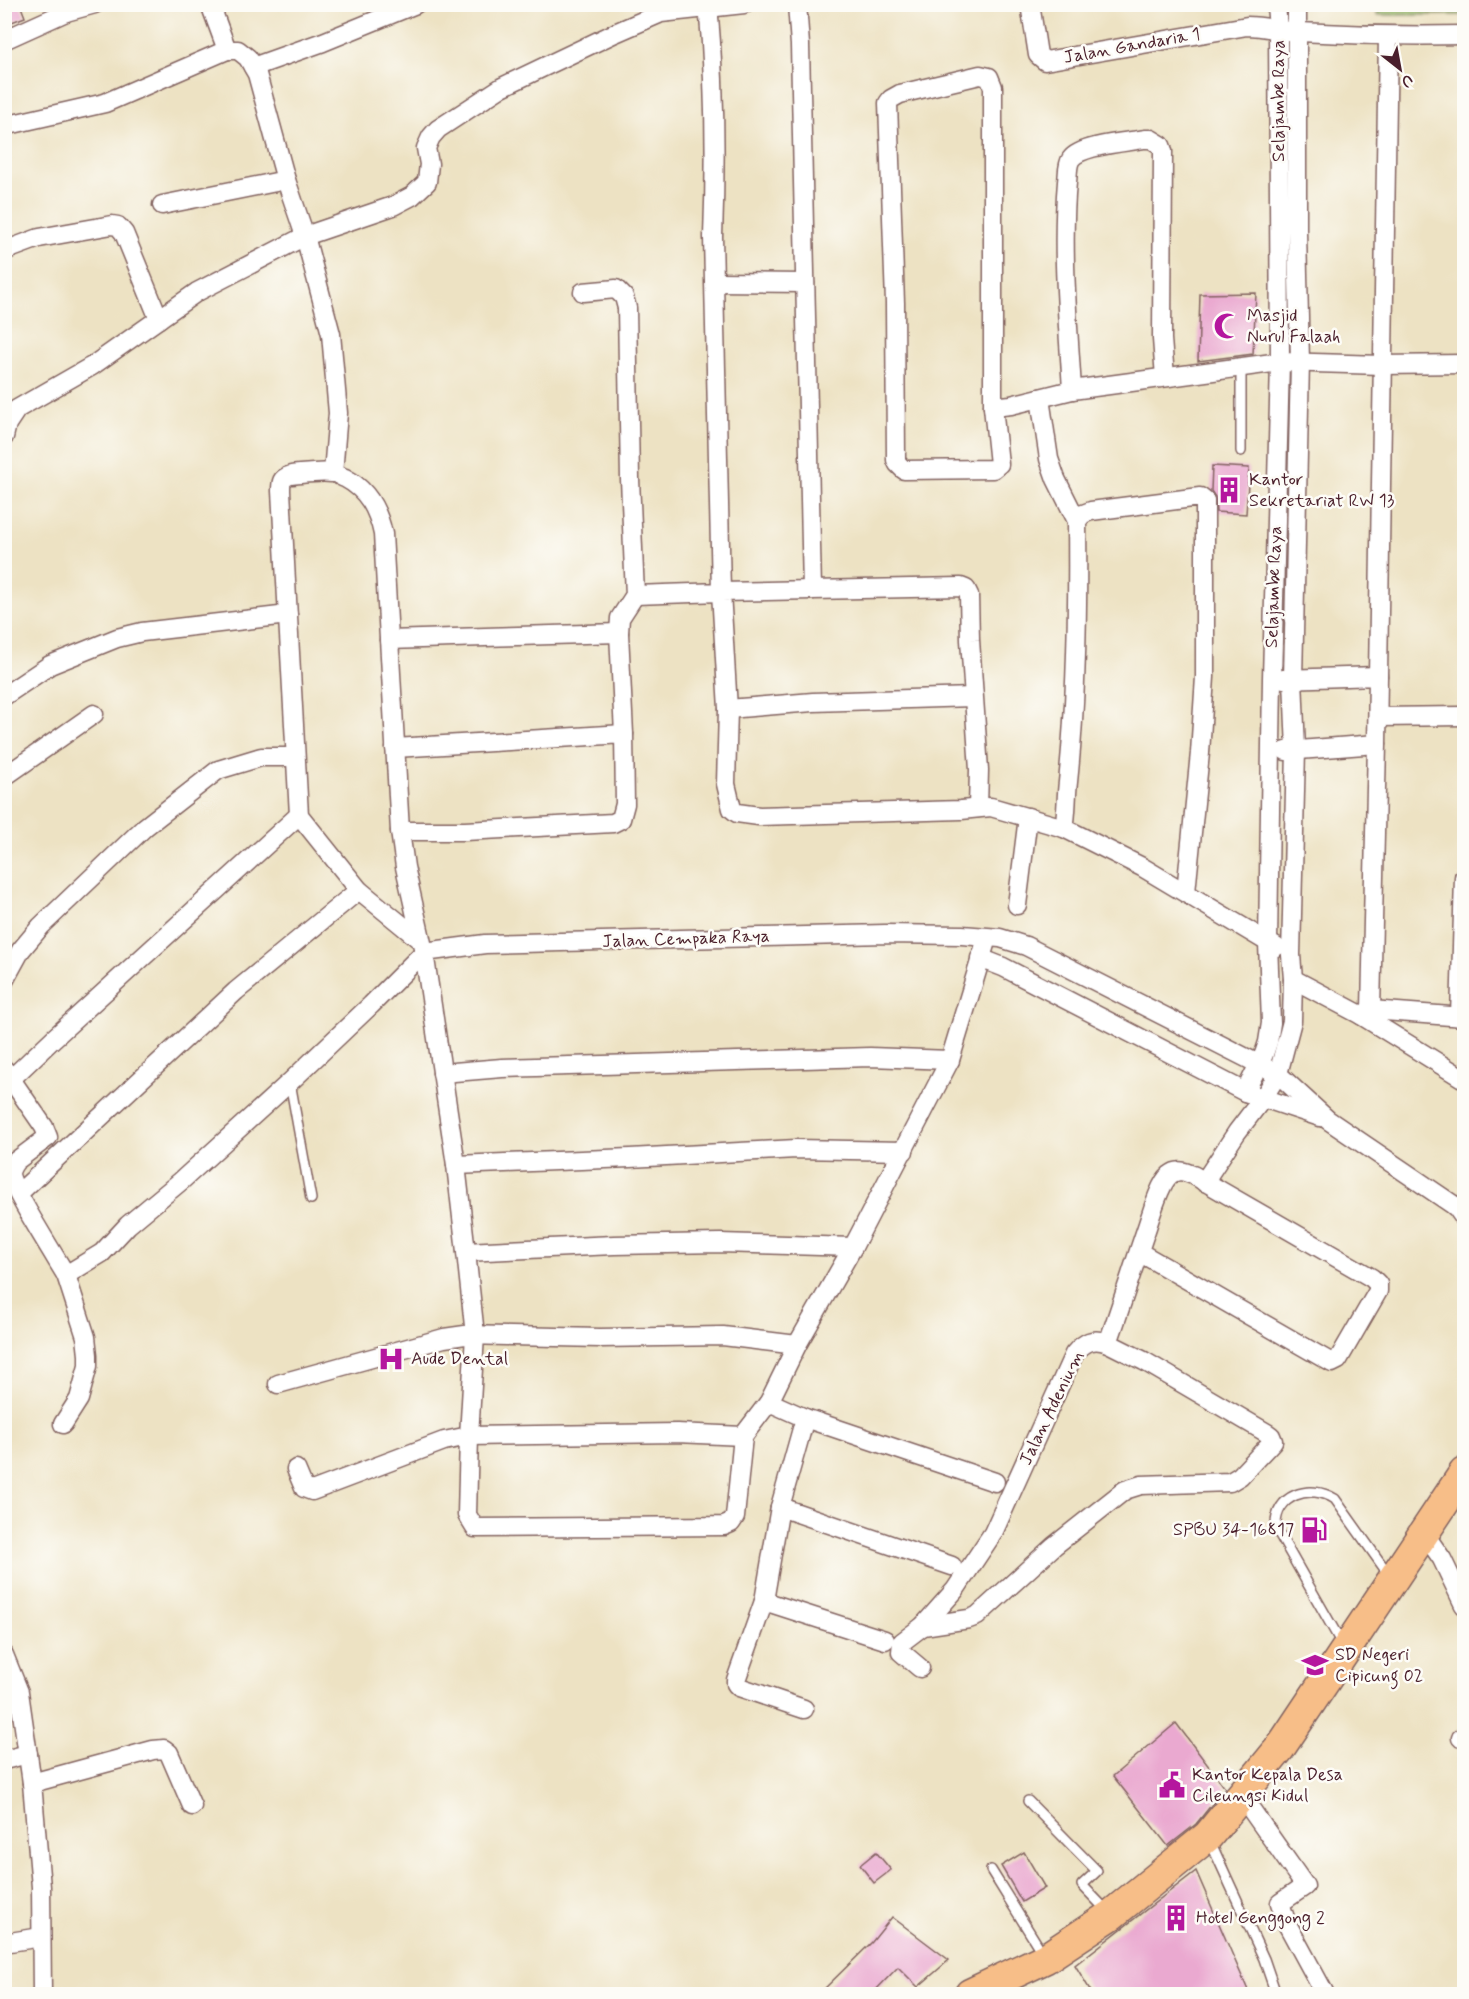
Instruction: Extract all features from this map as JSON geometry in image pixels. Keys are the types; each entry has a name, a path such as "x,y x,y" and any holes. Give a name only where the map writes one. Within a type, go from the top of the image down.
{"main road":[{"path":"970,1995 1046,1958 1111,1915 1208,1836 1280,1748 1464,1473"}],"street":[{"path":"4,40 64,8 95,4"},
{"path":"210,4 227,50"},
{"path":"253,67 323,42 416,4"},
{"path":"4,437 7,424 17,409 92,366 197,292 305,236 393,206 412,196 427,182 429,164 426,148 431,137 438,129 502,87 661,13 744,4"},
{"path":"797,4 800,45 812,590"},
{"name":"Jalan Gandaria 1","path":"1030,4 1038,55 1045,61 1247,26 1263,26 1287,31"},
{"name":"Selajambe Raya","path":"1245,1092 1268,1042 1271,1023 1268,943 1272,679 1287,31 1276,4"},
{"path":"1139,1252 1332,1362 1338,1360 1378,1291 1378,1284 1372,1278 1204,1182 1278,1074 1292,1021 1291,955 1296,750 1293,679 1300,362 1287,31 1297,4"},
{"path":"709,6 714,138 721,592 728,709 726,784 732,809 737,813 759,816 985,808 1009,812 1064,828 1101,845 1186,892 1291,955"},
{"path":"1287,31 1388,36 1464,35"},
{"path":"1366,1013 1378,717 1388,36"},
{"path":"4,126 105,103 227,50 238,50 248,58 259,78 331,334 338,413 333,472"},
{"path":"1017,403 999,461 995,467 907,470 901,468 896,460 888,103 900,94 980,75 989,77 993,87 1017,403 1049,459 1056,479 1077,521 1078,614 1067,816 1064,828"},
{"path":"1072,390 1065,203 1069,165 1071,159 1081,151 1146,139 1161,145 1163,151 1162,339 1164,377"},
{"path":"162,205 286,180"},
{"path":"4,251 39,238 112,225 118,226 123,232 159,319"},
{"path":"715,282 805,283"},
{"path":"400,831 465,831 613,823 621,819 625,804 619,633 620,618 635,595 627,308 624,297 616,289 583,292"},
{"path":"1017,403 1072,390 1280,362 1382,365 1464,364"},
{"path":"422,946 359,890 298,815 282,480 284,477 333,472 364,491 380,519 383,534 400,831 405,867 422,946 442,1072 466,1252 470,1335 466,1436 467,1515 475,1528 724,1526 731,1523 735,1517 743,1436"},
{"path":"1077,521 1083,514 1091,511 1197,496 1205,501 1205,677 1186,892"},
{"path":"635,595 964,588 969,595 973,696 979,770 985,808"},
{"path":"4,696 50,665 117,638 142,632 288,615"},
{"path":"389,640 619,633"},
{"path":"1272,679 1378,676"},
{"path":"728,709 813,702 973,696"},
{"path":"4,777 94,714"},
{"path":"1378,717 1464,716"},
{"path":"395,748 624,734"},
{"path":"1272,752 1377,744"},
{"path":"4,981 21,950 41,926 145,827 218,770 261,757 294,757"},
{"path":"63,1424 79,1398 88,1366 86,1337 66,1275 18,1193 10,1174 12,1166 48,1137 44,1126 8,1074 54,1038 298,815"},
{"path":"1017,905 1028,817"},
{"path":"1366,1013 1462,1017 1464,877"},
{"path":"18,1193 236,991 359,890"},
{"name":"Jalan Cempaka Raya","path":"422,946 777,936 947,934 1000,940 1026,946 1278,1074 1328,1120"},
{"path":"804,1709 736,1684 764,1600 780,1507 788,1410 797,1345 853,1247 950,1059 1000,940"},
{"path":"66,1275 102,1253 128,1226 290,1082 422,946"},
{"path":"991,962 1245,1092 1328,1120 1452,1204 1464,1215"},
{"path":"1293,979 1366,1013 1464,1079"},
{"path":"442,1072 502,1068 839,1058 950,1059"},
{"path":"456,1165 796,1149 903,1151"},
{"name":"Jalan Adenium","path":"920,1668 901,1652 902,1642 923,1626 955,1590 993,1533 1074,1354 1090,1341 1098,1339 1108,1343 1166,1178 1175,1171 1180,1171 1204,1182"},
{"path":"466,1252 614,1245 720,1244 853,1247"},
{"path":"278,1384 444,1338 470,1335 600,1338 723,1336 797,1345"},
{"path":"923,1626 977,1616 1053,1546 1125,1490 1142,1485 1230,1482 1240,1476 1273,1441 1267,1433 1144,1361 1108,1343"},
{"path":"296,1469 304,1488 312,1491 444,1441 466,1436 677,1433 743,1436 788,1410 995,1482"},
{"path":"780,1507 952,1566"},
{"path":"1424,1533 1443,1559 1464,1605"},
{"path":"764,1600 885,1640"},
{"path":"4,1655 19,1692 32,1783 41,1887 42,1995"},
{"path":"32,1783 164,1749 170,1753 192,1806"},
{"path":"4,1760 28,1754"},
{"path":"1241,1796 1305,1886 1280,1903 1287,1924 1325,1995"},
{"path":"4,1943 41,1936"}],"lane":[{"path":"1241,367 1241,451"},
{"path":"290,1082 311,1199"},
{"path":"1347,1651 1276,1528 1276,1513 1288,1500 1305,1493 1317,1491 1326,1493 1335,1499 1392,1580"},
{"path":"1028,1801 1096,1871 1082,1885 1111,1915"},
{"path":"1208,1836 1264,1959 1276,1995"},
{"path":"991,1870 1046,1958"}],"green space":[{"path":"1377,5 1464,5 1464,15 1377,15"}],"building":[{"path":"4,4 20,4 25,17 4,25"},
{"name":"Masjid Nurul Falaah","path":"1256,293 1253,354 1198,361 1200,294"},
{"name":"Kantor Sekretariat RW 13","path":"1212,466 1249,468 1246,514 1216,512 1215,497 1211,491"},
{"name":"Kantor Kepala Desa Cileungsi Kidul","path":"1176,1723 1225,1788 1196,1824 1168,1846 1113,1776"},
{"path":"876,1852 891,1870 874,1883 860,1865"},
{"path":"1024,1852 1045,1888 1022,1902 1001,1866"},
{"name":"Hotel Genggong 2","path":"1196,1871 1250,1995 1093,1995 1075,1965"},
{"path":"892,1917 949,1960 918,1987 898,1967 871,1995 818,1995 872,1942"}],"place":[{"name":"Masjid Nurul Falaah","path":"1227,326"},
{"name":"Kantor Sekretariat RW 13","path":"1229,490"},
{"name":"Aude Dental","path":"391,1359"},
{"name":"SPBU 34-16817","path":"1314,1530"},
{"name":"SD Negeri Cipicung 02","path":"1315,1665"},
{"name":"Kantor Kepala Desa Cileungsi Kidul","path":"1172,1785"},
{"name":"Hotel Genggong 2","path":"1176,1918"}]}
